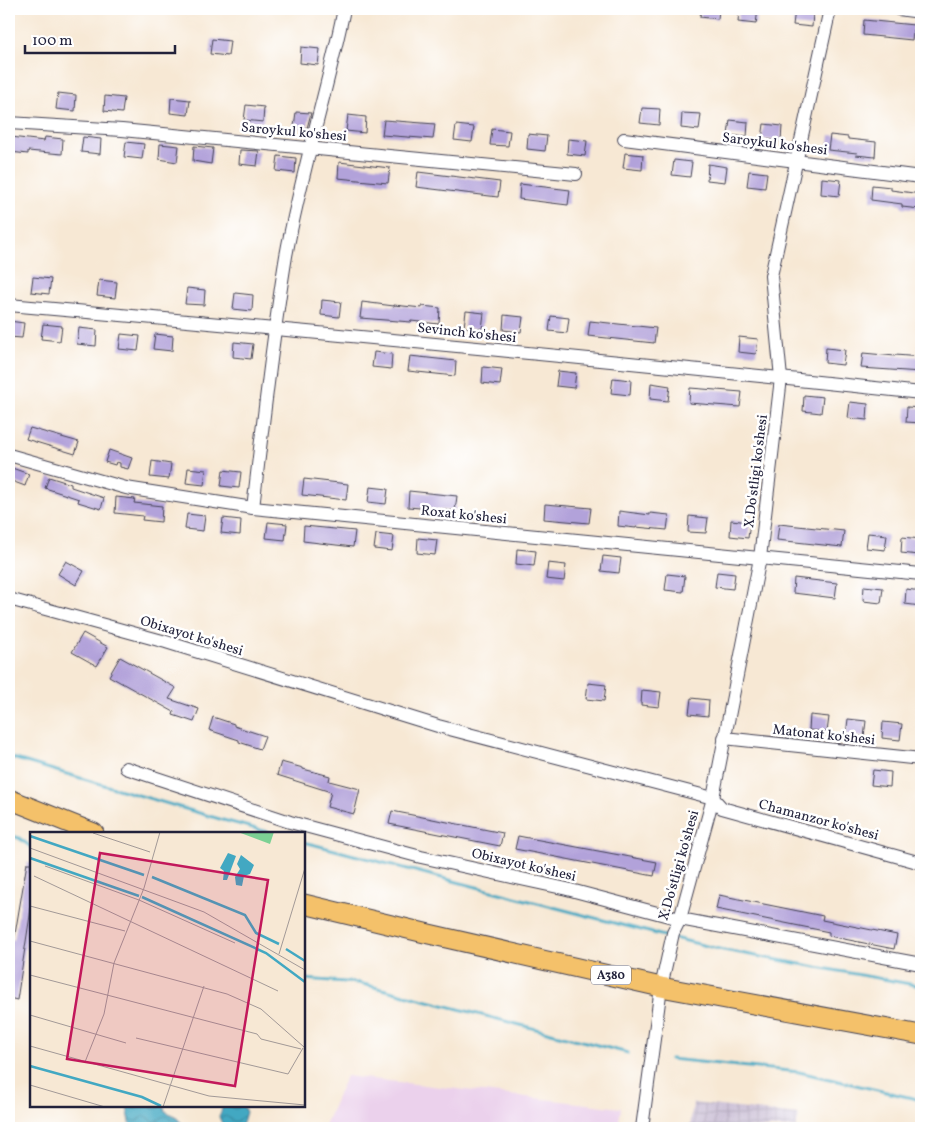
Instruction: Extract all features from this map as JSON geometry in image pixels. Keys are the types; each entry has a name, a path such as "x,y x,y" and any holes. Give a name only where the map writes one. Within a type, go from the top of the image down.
{"highway":[{"path":"9,799 92,832"},
{"name":"A380","path":"305,904 661,987 921,1035"}],"street":[{"path":"253,508 286,256 310,147 338,40 344,9"},
{"name":"X.Do'stligi ko'shesi","path":"642,1128 666,960 680,919 712,798 760,558 781,378 772,276 830,9"},
{"path":"898,9 921,12"},
{"name":"Saroykul ko'shesi","path":"9,124 122,130 576,174"},
{"name":"Saroykul ko'shesi","path":"624,139 921,177"},
{"name":"Sevinch ko'shesi","path":"9,305 276,328 921,393"},
{"name":"Roxat ko'shesi","path":"9,455 126,488 253,508 921,574"},
{"name":"Obixayot ko'shesi","path":"9,599 166,642 438,726 712,798"},
{"name":"Matonat ko'shesi","path":"724,738 921,759"},
{"name":"Obixayot ko'shesi","path":"126,768 290,822 421,857 567,889 680,919 921,964"},
{"name":"Chamanzor ko'shesi","path":"712,798 722,808 921,863"}],"shaded area":[{"path":"346,1076 621,1108 618,1128 324,1128"},
{"path":"693,1103 799,1115 796,1128 690,1128"}],"water":[{"path":"127,1107 164,1107 165,1111 175,1116 182,1123 180,1128 131,1128"},
{"path":"223,1107 244,1107 246,1112 242,1126 244,1128 224,1128 219,1117"}],"building":[{"path":"701,9 719,9 718,19 700,17"},
{"path":"739,9 758,9 756,24 738,22"},
{"path":"795,10 813,12 812,27 793,25"},
{"path":"864,20 914,25 912,40 863,35"},
{"path":"212,39 230,41 228,56 210,54"},
{"path":"301,47 320,49 318,65 300,63"},
{"path":"58,93 76,95 75,111 56,109"},
{"path":"105,96 124,98 122,113 104,111"},
{"path":"171,98 190,100 188,115 170,113"},
{"path":"246,105 264,107 263,122 244,120"},
{"path":"642,108 660,109 659,125 640,123"},
{"path":"296,112 311,113 307,128 294,127"},
{"path":"682,113 701,114 699,130 681,128"},
{"path":"348,115 366,117 365,133 346,131"},
{"path":"384,120 435,124 433,139 382,135"},
{"path":"730,120 748,122 747,137 728,135"},
{"path":"764,124 782,126 781,141 762,139"},
{"path":"456,125 474,127 472,142 454,140"},
{"path":"492,129 510,131 508,146 490,145"},
{"path":"528,134 547,136 545,151 527,149"},
{"path":"830,135 876,142 875,157 828,150"},
{"path":"11,137 44,141 45,137 63,139 62,154 28,151 28,154 10,152"},
{"path":"83,137 101,139 100,154 81,152"},
{"path":"568,139 587,141 585,156 567,154"},
{"path":"126,142 144,144 142,159 124,157"},
{"path":"160,144 179,146 177,162 159,159"},
{"path":"194,146 213,148 211,164 193,161"},
{"path":"240,150 259,151 257,166 239,164"},
{"path":"625,153 643,155 642,170 623,168"},
{"path":"278,156 296,158 295,173 276,171"},
{"path":"674,160 692,162 690,177 672,175"},
{"path":"339,162 390,168 388,183 338,178"},
{"path":"708,164 727,167 725,182 707,180"},
{"path":"749,171 767,173 765,188 747,186"},
{"path":"418,172 500,182 498,197 416,187"},
{"path":"822,178 841,180 839,196 821,194"},
{"path":"520,184 570,190 568,205 519,199"},
{"path":"872,185 921,194 920,209 902,207 902,204 871,200"},
{"path":"33,277 51,279 49,294 31,292"},
{"path":"99,280 117,282 115,298 97,296"},
{"path":"187,288 205,290 204,305 185,304"},
{"path":"235,293 253,295 252,311 233,309"},
{"path":"322,300 341,302 339,317 321,315"},
{"path":"362,302 394,306 440,308 439,324 360,318"},
{"path":"466,311 484,313 482,329 464,327"},
{"path":"504,315 523,317 521,332 503,330"},
{"path":"551,316 569,318 567,333 549,331"},
{"path":"9,321 24,323 22,338 9,337"},
{"path":"590,321 656,328 654,343 588,336"},
{"path":"43,324 62,326 60,341 41,339"},
{"path":"79,328 97,330 96,346 77,344"},
{"path":"121,334 140,336 138,351 119,349"},
{"path":"155,334 173,336 172,351 153,349"},
{"path":"739,337 758,339 756,354 738,352"},
{"path":"234,342 253,344 251,359 233,357"},
{"path":"826,348 845,350 843,365 825,363"},
{"path":"374,352 392,354 391,369 372,367"},
{"path":"863,353 921,357 921,372 861,368"},
{"path":"410,356 456,361 455,376 408,371"},
{"path":"483,367 502,369 500,385 482,383"},
{"path":"558,371 576,373 574,388 556,386"},
{"path":"613,378 631,380 630,395 611,393"},
{"path":"651,383 670,386 668,401 650,399"},
{"path":"690,388 742,392 740,407 689,403"},
{"path":"804,395 823,397 821,413 803,411"},
{"path":"850,402 868,404 867,420 848,418"},
{"path":"907,407 921,408 921,423 906,422"},
{"path":"30,428 79,442 75,454 26,439"},
{"path":"109,450 132,458 128,469 120,467 120,463 116,462 115,465 105,462"},
{"path":"152,461 171,464 169,479 150,477"},
{"path":"9,467 29,474 25,486 9,480"},
{"path":"188,468 206,470 204,485 186,483"},
{"path":"223,470 241,472 239,488 221,486"},
{"path":"49,477 104,498 101,509 78,502 79,499 45,488"},
{"path":"304,479 348,484 346,500 302,495"},
{"path":"370,487 388,489 386,504 368,502"},
{"path":"409,491 457,496 455,511 408,507"},
{"path":"116,497 135,499 134,503 162,506 161,522 142,520 143,516 115,513"},
{"path":"545,504 591,508 589,523 544,519"},
{"path":"619,511 650,515 650,513 669,515 667,530 618,526"},
{"path":"187,514 205,516 203,531 185,529"},
{"path":"689,516 708,518 706,533 688,532"},
{"path":"223,518 241,520 240,535 221,533"},
{"path":"731,520 750,522 748,538 730,536"},
{"path":"268,522 287,524 285,540 266,538"},
{"path":"779,524 844,531 842,547 777,540"},
{"path":"304,526 355,531 353,547 303,541"},
{"path":"868,533 887,535 885,550 866,548"},
{"path":"376,534 394,536 392,551 374,549"},
{"path":"902,537 921,539 919,555 901,553"},
{"path":"418,538 437,540 435,555 417,553"},
{"path":"517,549 536,551 534,566 516,564"},
{"path":"603,556 621,558 619,573 601,571"},
{"path":"66,561 84,571 76,585 58,574"},
{"path":"548,563 566,565 564,581 546,579"},
{"path":"717,572 735,574 733,589 715,587"},
{"path":"667,574 685,576 683,592 665,590"},
{"path":"794,578 837,583 835,598 793,593"},
{"path":"864,586 883,588 881,603 863,601"},
{"path":"906,589 921,591 921,606 905,604"},
{"path":"83,633 108,647 97,666 72,652"},
{"path":"120,657 176,688 169,699 199,709 194,722 173,715 174,712 109,676"},
{"path":"588,683 606,685 604,701 586,699"},
{"path":"642,690 661,692 659,707 641,705"},
{"path":"691,698 709,700 708,716 689,714"},
{"path":"810,715 829,717 827,732 809,730"},
{"path":"213,717 265,736 260,749 209,730"},
{"path":"848,719 866,721 864,737 846,735"},
{"path":"883,722 902,724 900,740 882,738"},
{"path":"281,762 330,776 329,781 360,789 354,814 327,807 331,792 277,775"},
{"path":"873,770 891,772 890,787 871,785"},
{"path":"392,811 503,833 500,846 389,824"},
{"path":"518,836 657,862 654,876 515,849"},
{"path":"27,863 30,863 30,916 17,1000 9,998 9,939 14,940"},
{"path":"719,895 823,916 822,920 897,935 894,949 829,936 829,932 716,909"}],"waterway":[{"path":"9,757 268,832"},
{"path":"9,835 19,838 30,846"},
{"path":"305,842 668,937"},
{"path":"674,938 723,950 921,986"},
{"path":"305,979 359,983 628,1053"},
{"path":"670,1059 799,1072 921,1100"}]}
